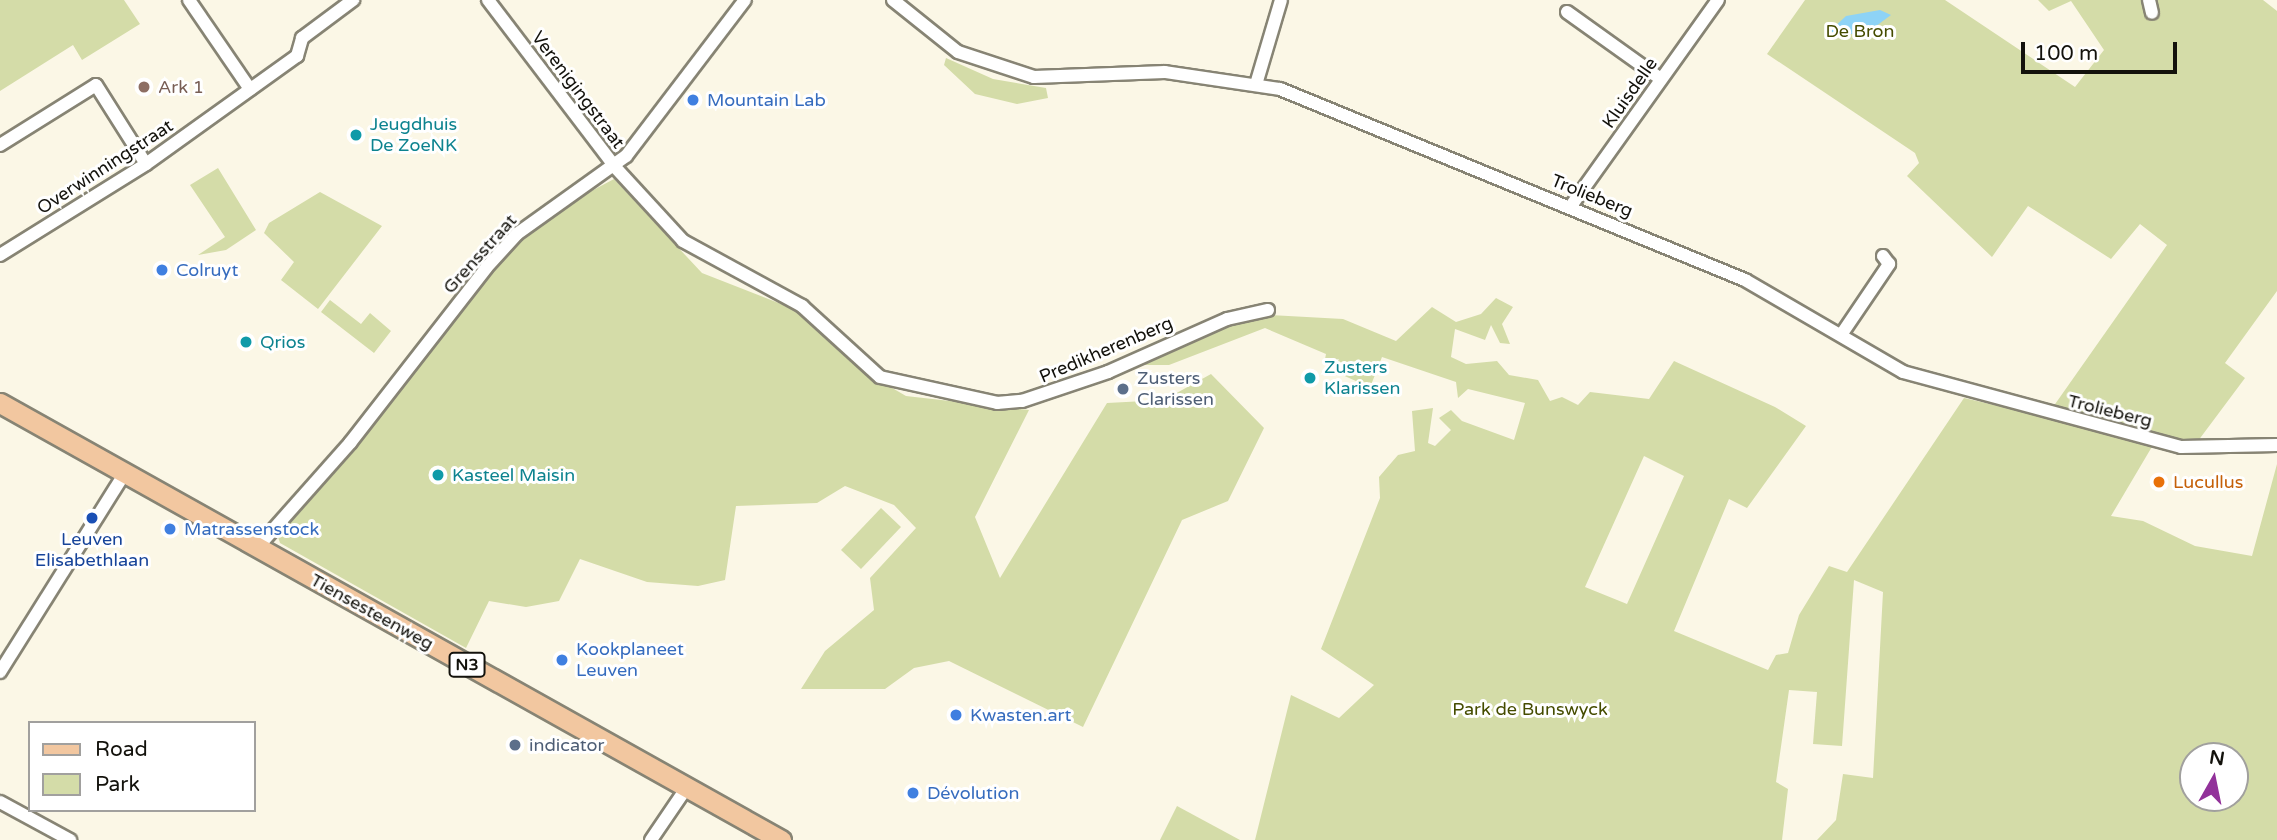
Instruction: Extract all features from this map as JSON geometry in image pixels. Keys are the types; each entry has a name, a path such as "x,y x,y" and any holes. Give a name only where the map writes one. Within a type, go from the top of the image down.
{"main road":[{"name":"Tiensesteenweg","path":"0,403 256,549 781,840"}],"street":[{"path":"189,0 250,89"},
{"name":"Overwinningstraat","path":"0,255 146,164 297,56 302,37 353,0"},
{"name":"Verenigingstraat","path":"488,0 615,167"},
{"name":"Grensstraat","path":"256,549 517,234 615,167 745,0"},
{"name":"Trolieberg","path":"893,0 958,52 1034,78 1165,72 1257,81 1571,206 1745,280 1903,372 2182,447 2277,445"},
{"path":"1257,81 1281,0"},
{"name":"Kluisdelle","path":"1571,206 1718,0"},
{"path":"2149,0 2152,13"},
{"path":"1567,12 1661,79"},
{"path":"0,145 96,85 146,164"},
{"name":"Predikherenberg","path":"615,167 691,248 802,306 880,377 906,387 1022,401 1108,372 1227,319 1268,310"},
{"path":"1841,335 1889,264 1883,256"},
{"path":"0,672 125,472"},
{"path":"651,840 687,787"},
{"path":"0,802 70,840"}],"green space":[{"path":"0,0 124,0 140,24 82,60 73,45 0,91"},
{"path":"1805,0 1945,0 2075,87 2104,50 2071,1 2049,11 2038,0 2263,0 2277,11 2277,291 2225,363 2245,378 2195,445 2153,445 2111,516 2143,521 2195,546 2252,556 2277,464 2277,840 1817,840 1836,820 1843,774 1873,778 1883,592 1854,580 1842,746 1813,744 1817,692 1789,690 1776,782 1788,789 1782,840 1255,840 1291,695 1339,718 1374,685 1321,649 1380,498 1379,477 1398,455 1415,451 1412,411 1433,408 1428,443 1435,446 1451,430 1439,418 1451,410 1462,421 1514,440 1525,403 1468,389 1458,398 1456,382 1382,357 1371,385 1358,382 1338,373 1341,366 1325,359 1326,354 1265,328 1169,365 1135,365 1252,314 1343,319 1396,341 1432,307 1456,322 1481,314 1496,298 1513,307 1502,324 1510,344 1500,343 1491,325 1485,340 1455,329 1451,357 1466,364 1497,361 1509,375 1538,380 1550,401 1562,397 1578,405 1590,392 1649,399 1674,361 1775,407 1806,426 1747,508 1729,499 1674,631 1768,670 1776,655 1788,653 1799,615 1829,566 1847,572 1964,398 2046,417 2167,245 2140,224 2111,259 2028,206 1992,257 1907,176 1919,163 1915,153 1767,54","holes":["1644,456 1684,476 1627,604 1585,587"]},
{"path":"946,58 993,79 1046,88 1048,98 1017,104 975,94 944,65"},
{"path":"218,168 256,230 226,250 198,255 225,237 190,185"},
{"path":"614,179 702,273 794,309 875,378 906,396 1029,410 975,517 1000,578 1107,403 1164,400 1211,374 1264,428 1228,501 1182,520 1083,727 949,661 914,668 885,689 801,689 825,651 874,610 870,578 916,528 894,505 845,486 817,503 736,506 725,580 698,586 647,582 580,559 559,601 526,607 489,601 466,648 280,543 276,531 371,427 492,269 552,212"},
{"path":"320,192 382,226 318,309 281,280 294,262 264,233 269,223"},
{"path":"330,300 361,324 370,313 391,331 374,353 321,312"},
{"path":"881,508 901,527 861,569 841,550"},
{"path":"1177,806 1240,840 1160,840"}],"water":[{"path":"1880,10 1891,15 1864,35 1829,32 1846,16"}],"place":[{"name":"Ark 1","path":"144,87"},
{"name":"Mountain Lab","path":"693,100"},
{"name":"Jeugdhuis De ZoeNK","path":"356,135"},
{"name":"Colruyt","path":"162,270"},
{"name":"Qrios","path":"246,342"},
{"name":"Zusters Klarissen","path":"1310,378"},
{"name":"Zusters Clarissen","path":"1123,389"},
{"name":"Kasteel Maisin","path":"438,475"},
{"name":"Lucullus","path":"2159,482"},
{"name":"Leuven Elisabethlaan","path":"92,518"},
{"name":"Matrassenstock","path":"170,529"},
{"name":"Kookplaneet Leuven","path":"562,660"},
{"name":"Kwasten.art","path":"956,715"},
{"name":"indicator","path":"515,745"},
{"name":"Dévolution","path":"913,793"}],"park label":[{"name":"De Bron","path":"1860,31"},
{"name":"Park de Bunswyck","path":"1530,709"}]}
